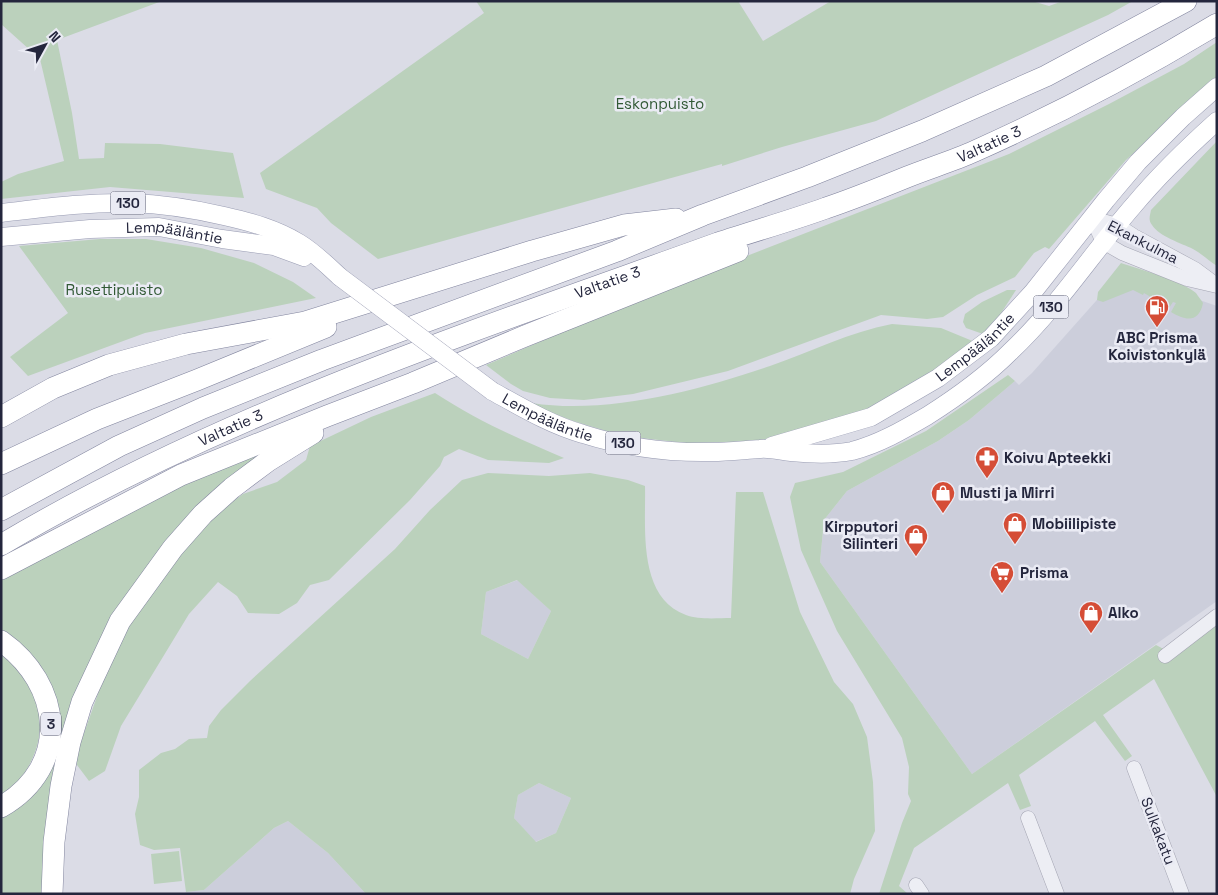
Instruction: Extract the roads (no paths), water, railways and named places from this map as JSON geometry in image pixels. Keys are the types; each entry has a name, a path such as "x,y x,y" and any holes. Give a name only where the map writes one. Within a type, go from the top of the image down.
{"highway":[{"name":"Valtatie 3","path":"1,510 118,446 203,408 322,360 618,250 703,215 807,177 922,131 1046,76 1186,1"},
{"name":"Valtatie 3","path":"1,545 187,447 381,365 720,242 825,208 974,151 1073,105 1176,49 1217,24"},
{"path":"1,568 182,475 795,229 825,208"},
{"path":"2,416 53,388 109,365 186,344 305,322 532,251 624,225 703,215"},
{"path":"1,464 97,419 437,282"},
{"path":"52,894 54,842 61,786 70,742 82,702 120,621 145,585 173,548 203,514 232,488 303,438 413,383"},
{"path":"1,495 44,474 118,446"},
{"name":"3","path":"1,641 16,652 31,668 45,695 51,722 46,756 39,770 27,786 8,803 1,806"}],"main road":[{"name":"Lempääläntie","path":"764,449 871,417 938,378 991,338 1012,317 1120,182 1156,144 1217,87"},
{"name":"Lempääläntie","path":"1,213 102,203 131,203 208,212 254,222 300,243 340,277 492,391 556,424 581,434 609,441 675,451 713,452 764,449 814,454 851,451 877,442 906,428 946,404 984,376 1012,351 1042,318 1154,182 1217,121"},
{"name":"Lempääläntie","path":"1,237 90,229 160,227 222,240 281,248 308,259 340,277"}],"street":[{"name":"Ekankulma","path":"1092,218 1117,225 1195,269 1217,285"},
{"name":"Ekankulma","path":"1092,218 1103,242 1122,253 1178,275 1217,285"},
{"path":"1165,656 1217,616"},
{"name":"Sulkakatu","path":"1134,768 1182,894"},
{"path":"1028,818 1057,894"}],"place":[{"name":"ABC Prisma Koivistonkylä","path":"1157,328"},
{"name":"Koivu Apteekki","path":"987,479"},
{"name":"Musti ja Mirri","path":"943,514"},
{"name":"Mobiilipiste","path":"1015,545"},
{"name":"Kirpputori Silinteri","path":"916,557"},
{"name":"Prisma","path":"1002,594"},
{"name":"Alko","path":"1091,634"}],"park label":[{"name":"Eskonpuisto","path":"660,104"},
{"name":"Rusettipuisto","path":"114,290"}]}
